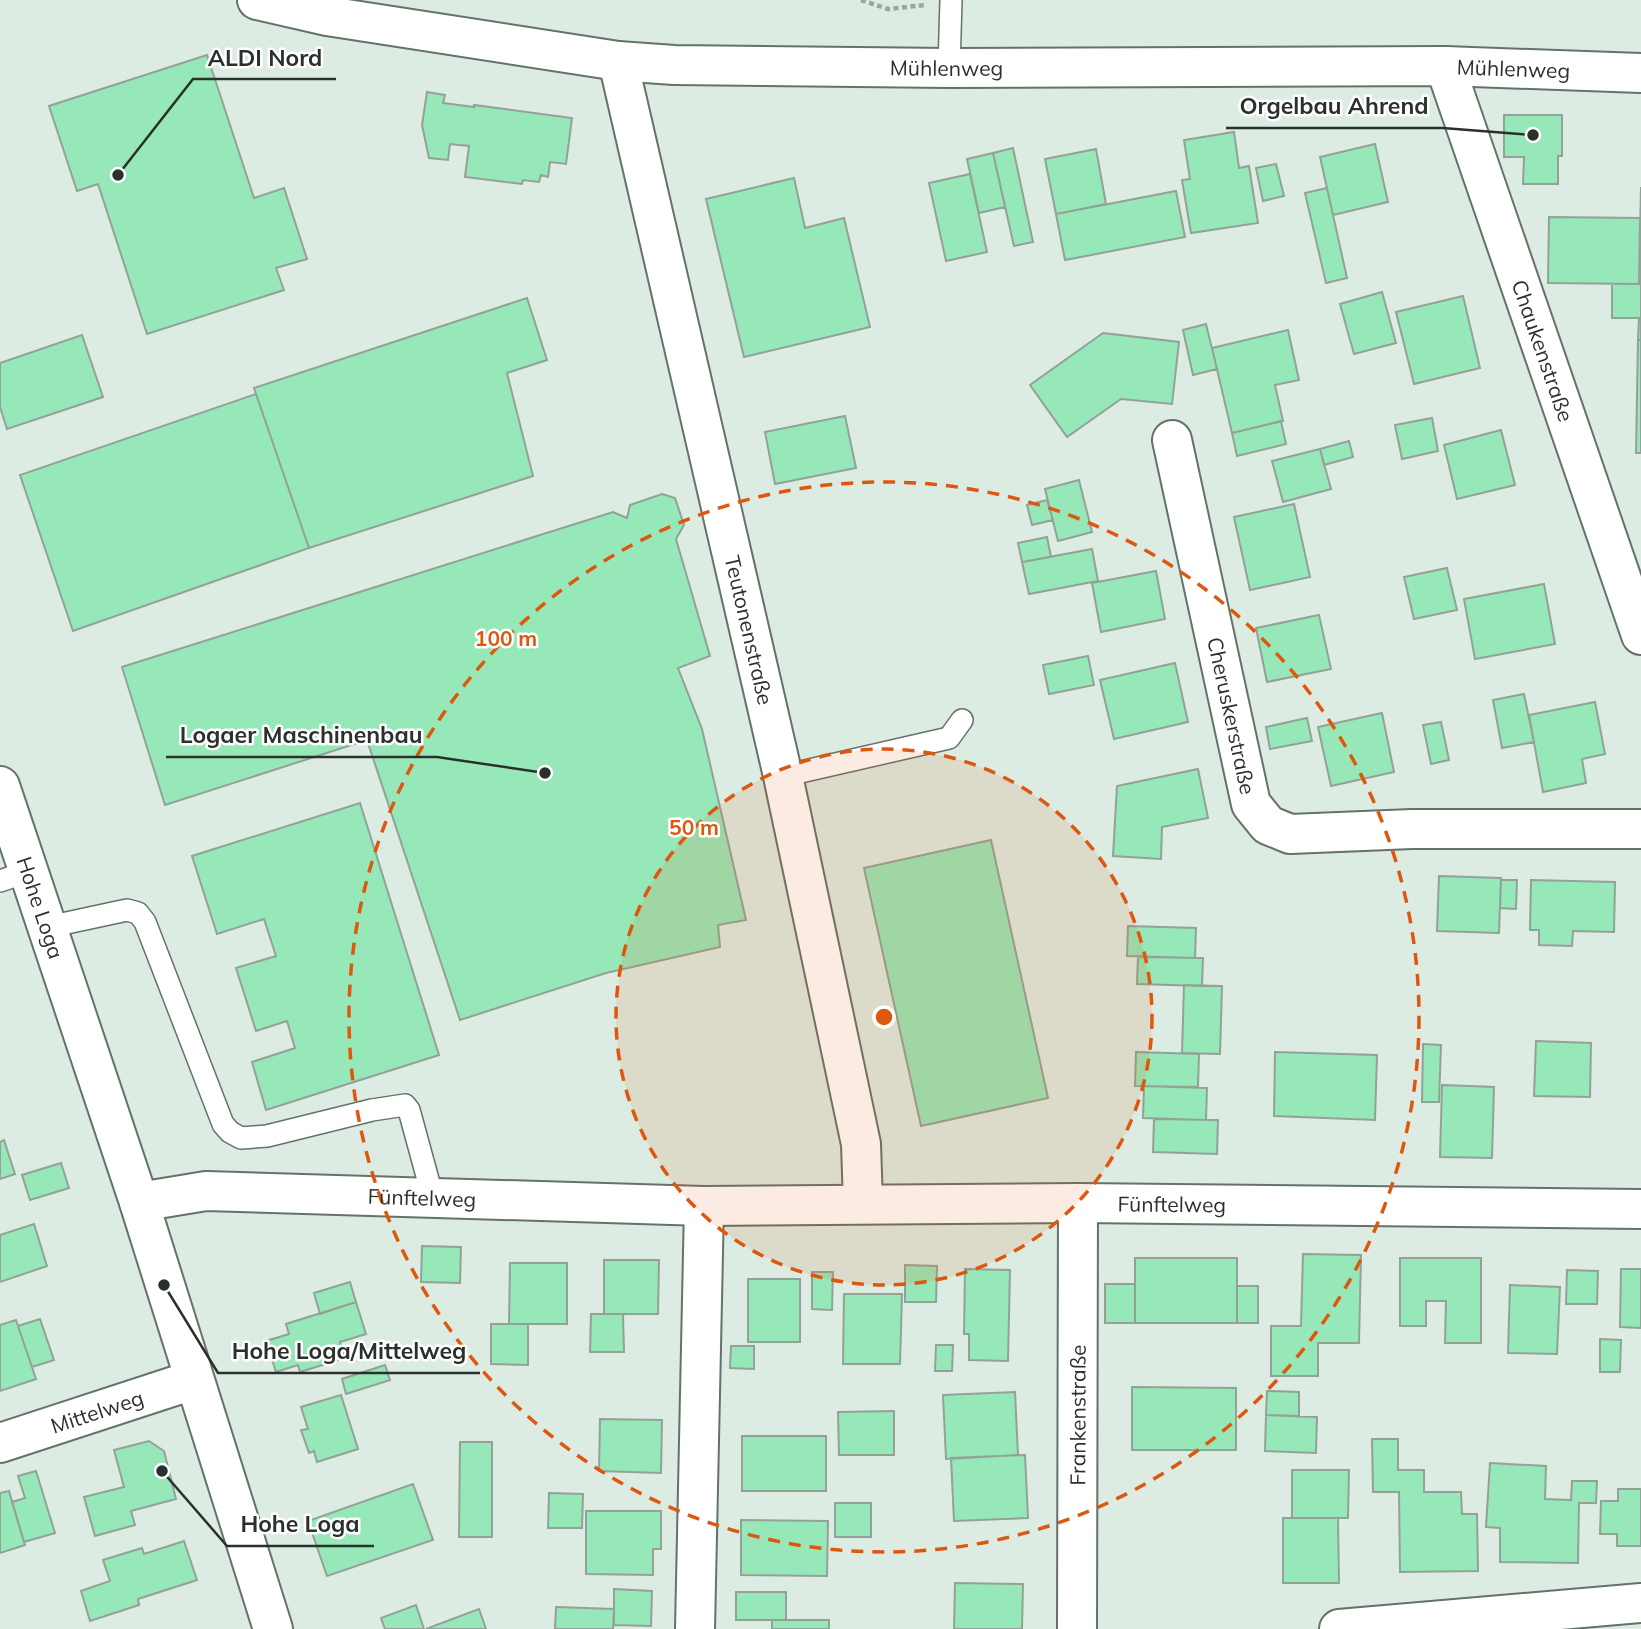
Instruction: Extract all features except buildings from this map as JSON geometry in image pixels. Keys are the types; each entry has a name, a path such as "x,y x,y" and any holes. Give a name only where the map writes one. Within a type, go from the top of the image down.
{"street":[{"name":"Mühlenweg","path":"257,0 327,16 618,61 674,65 948,68 1445,66 1641,73"},
{"name":"Teutonenstraße","path":"618,61 783,776 861,1144 863,1203"},
{"name":"Chaukenstraße","path":"1445,66 1641,635"},
{"name":"Cheruskerstraße","path":"1172,440 1251,804 1268,825 1290,834 1412,829 1641,829"},
{"name":"Hohe Loga","path":"0,786 15,876 48,927 139,1202 273,1629"},
{"name":"Fünftelweg","path":"139,1202 206,1191 704,1206 1078,1203 1641,1209"},
{"name":"Frankenstraße","path":"1077,1629 1078,1203"},
{"path":"695,1629 704,1206"},
{"name":"Mittelweg","path":"0,1443 193,1380"},
{"path":"1339,1629 1641,1604"},
{"path":"1077,1629 1084,1629"}],"lane":[{"path":"944,1 948,68"},
{"path":"783,776 949,738 962,720"},
{"path":"48,927 127,910 138,913 145,922 223,1124 230,1132 241,1138 267,1136 372,1110 405,1105 409,1110 433,1198"}],"path":[{"path":"861,0 888,9 944,1"}],"place":[{"name":"Orgelbau Ahrend","path":"1533,135"},
{"name":"ALDI Nord","path":"118,175"},
{"name":"Logaer Maschinenbau","path":"545,773"},
{"name":"Hohe Loga/Mittelweg","path":"164,1285"},
{"name":"Hohe Loga","path":"162,1471"}]}
